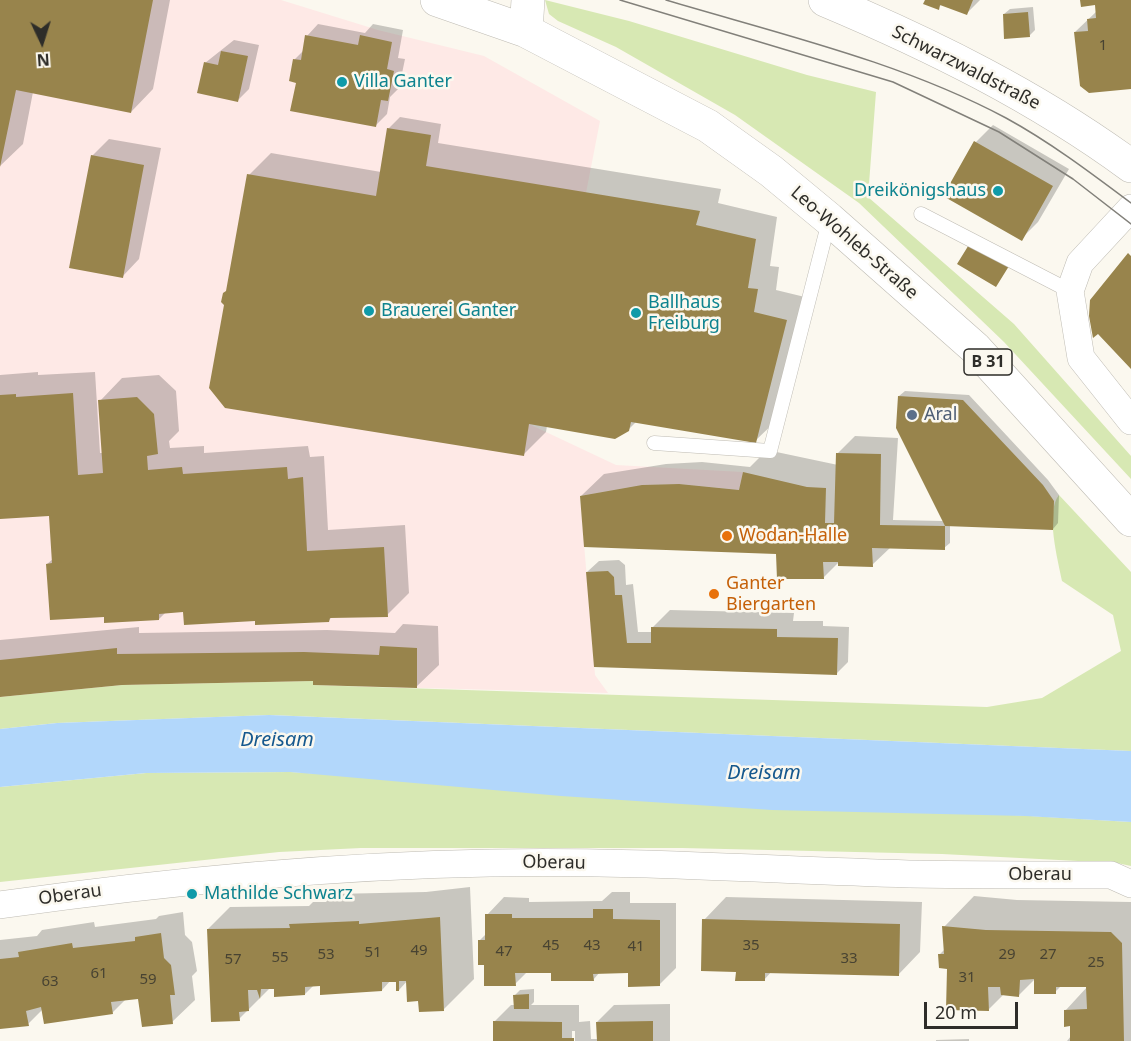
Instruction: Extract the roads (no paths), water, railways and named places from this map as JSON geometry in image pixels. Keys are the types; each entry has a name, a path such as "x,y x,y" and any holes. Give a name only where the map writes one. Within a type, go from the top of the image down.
{"main road":[{"name":"B 31","path":"437,0 527,16"},
{"name":"Schwarzwaldstraße","path":"825,0 1013,89 1092,137 1131,166"},
{"name":"Leo-Wohleb-Straße","path":"527,16 708,126 771,171 829,219 975,348 1131,520"}],"street":[{"path":"1131,208 1080,263 1070,291 1081,358 1131,421"},
{"name":"Oberau","path":"0,905 99,891 290,873 490,863 686,865 1121,880"}],"lane":[{"path":"921,214 1070,291"},
{"path":"654,443 770,451 829,219"}],"water":[{"name":"Dreisam","path":"269,715 1131,751 1131,822 1025,816 772,810 561,796 290,772 146,773 0,787 0,729 57,723"}],"tram line":[{"path":"620,0 893,82 999,132 1073,179 1131,224"},
{"path":"666,0 882,65 966,98 1038,137 1131,203"}],"place":[{"name":"Villa Ganter","path":"342,82"},
{"name":"Dreikönigshaus","path":"998,191"},
{"name":"Brauerei Ganter","path":"369,311"},
{"name":"Ballhaus Freiburg","path":"636,313"},
{"name":"Aral","path":"912,415"},
{"name":"Wodan-Halle","path":"727,536"},
{"name":"Ganter Biergarten","path":"714,594"},
{"name":"Mathilde Schwarz","path":"192,894"}]}
